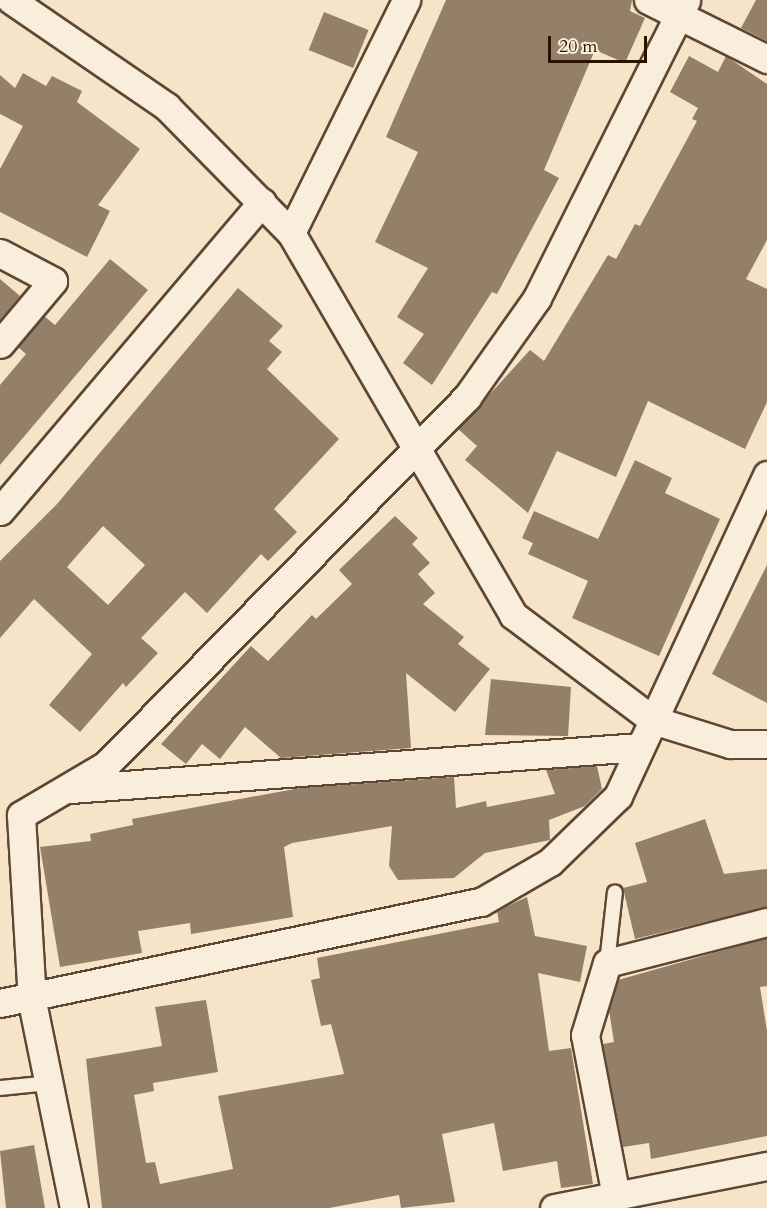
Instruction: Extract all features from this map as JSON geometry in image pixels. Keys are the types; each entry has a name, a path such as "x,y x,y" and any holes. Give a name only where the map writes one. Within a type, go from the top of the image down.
{"street":[{"path":"11,0 167,106 291,233 513,615 653,720 730,744 767,744"},
{"path":"291,233 406,0"},
{"path":"648,0 682,7 767,59"},
{"path":"74,1208 32,1001 21,814 69,789 106,765 467,397 537,298 682,7"},
{"path":"0,512 262,202"},
{"path":"0,253 53,281 0,344"},
{"path":"0,1004 32,1001 481,902 549,862 618,796 767,475"},
{"path":"69,789 639,747"},
{"path":"616,1196 585,1035 607,963 767,922"},
{"path":"554,1208 767,1166"}],"lane":[{"path":"607,963 615,892"},
{"path":"0,1088 48,1083"}],"building":[{"path":"446,0 632,0 630,11 645,18 625,63 595,50 544,170 559,178 497,294 492,292 432,385 403,363 424,334 397,317 428,268 375,242 418,152 386,137"},
{"path":"756,0 767,0 767,41 741,28"},
{"path":"324,12 369,30 353,68 309,50"},
{"path":"689,56 718,72 726,56 767,84 767,240 746,279 767,289 767,402 745,449 648,401 616,477 557,451 528,513 465,460 477,446 458,429 530,350 544,361 608,255 616,259 635,224 640,226 697,121 692,119 698,108 670,92"},
{"path":"23,73 46,86 52,76 82,91 77,102 140,149 98,205 110,211 87,257 0,212 0,169 23,126 0,114 0,75 15,88"},
{"path":"110,259 148,290 0,465 0,385 26,354 18,347 44,316 55,325"},
{"path":"0,279 20,296 0,320"},
{"path":"238,288 283,326 269,341 282,352 267,369 339,439 274,509 297,532 268,561 261,554 207,613 185,592 141,638 158,653 126,687 123,683 80,732 49,705 92,654 34,599 0,638 0,561 57,504","holes":["103,526 145,565 108,605 67,567"]},
{"path":"635,460 672,478 665,493 720,519 659,656 572,618 588,581 528,554 533,543 522,538 534,511 598,539"},
{"path":"395,516 418,538 412,544 430,563 418,574 435,593 423,604 464,637 458,644 490,669 455,712 406,673 411,748 281,758 245,727 220,759 202,744 186,764 161,744 251,646 268,661 312,615 316,619 352,584 339,570"},
{"path":"767,565 767,703 712,674"},
{"path":"491,679 571,687 568,736 485,735"},
{"path":"597,766 602,789 585,806 549,820 550,840 485,853 454,878 398,880 389,866 392,826 292,843 284,847 293,917 191,934 190,923 138,931 142,953 60,967 40,847 91,841 90,834 133,825 132,819 300,788 454,777 456,808 486,801 487,807 555,794 546,770"},
{"path":"705,819 724,874 767,869 767,907 635,939 623,888 647,882 635,843"},
{"path":"527,897 535,936 587,946 580,982 538,973 549,1051 571,1048 593,1184 561,1188 557,1161 503,1171 494,1123 442,1134 455,1202 401,1208 399,1195 329,1208 102,1208 86,1059 162,1046 155,1007 206,1000 218,1072 153,1083 154,1091 134,1095 146,1163 155,1162 160,1184 233,1169 218,1096 344,1074 331,1024 321,1026 311,980 320,978 317,958 499,922 497,911"},
{"path":"767,938 767,986 760,987 767,1031 767,1136 651,1159 649,1143 623,1147 603,1044 614,1042 609,1010 618,980"},
{"path":"34,1145 45,1208 6,1208 0,1151"}]}
